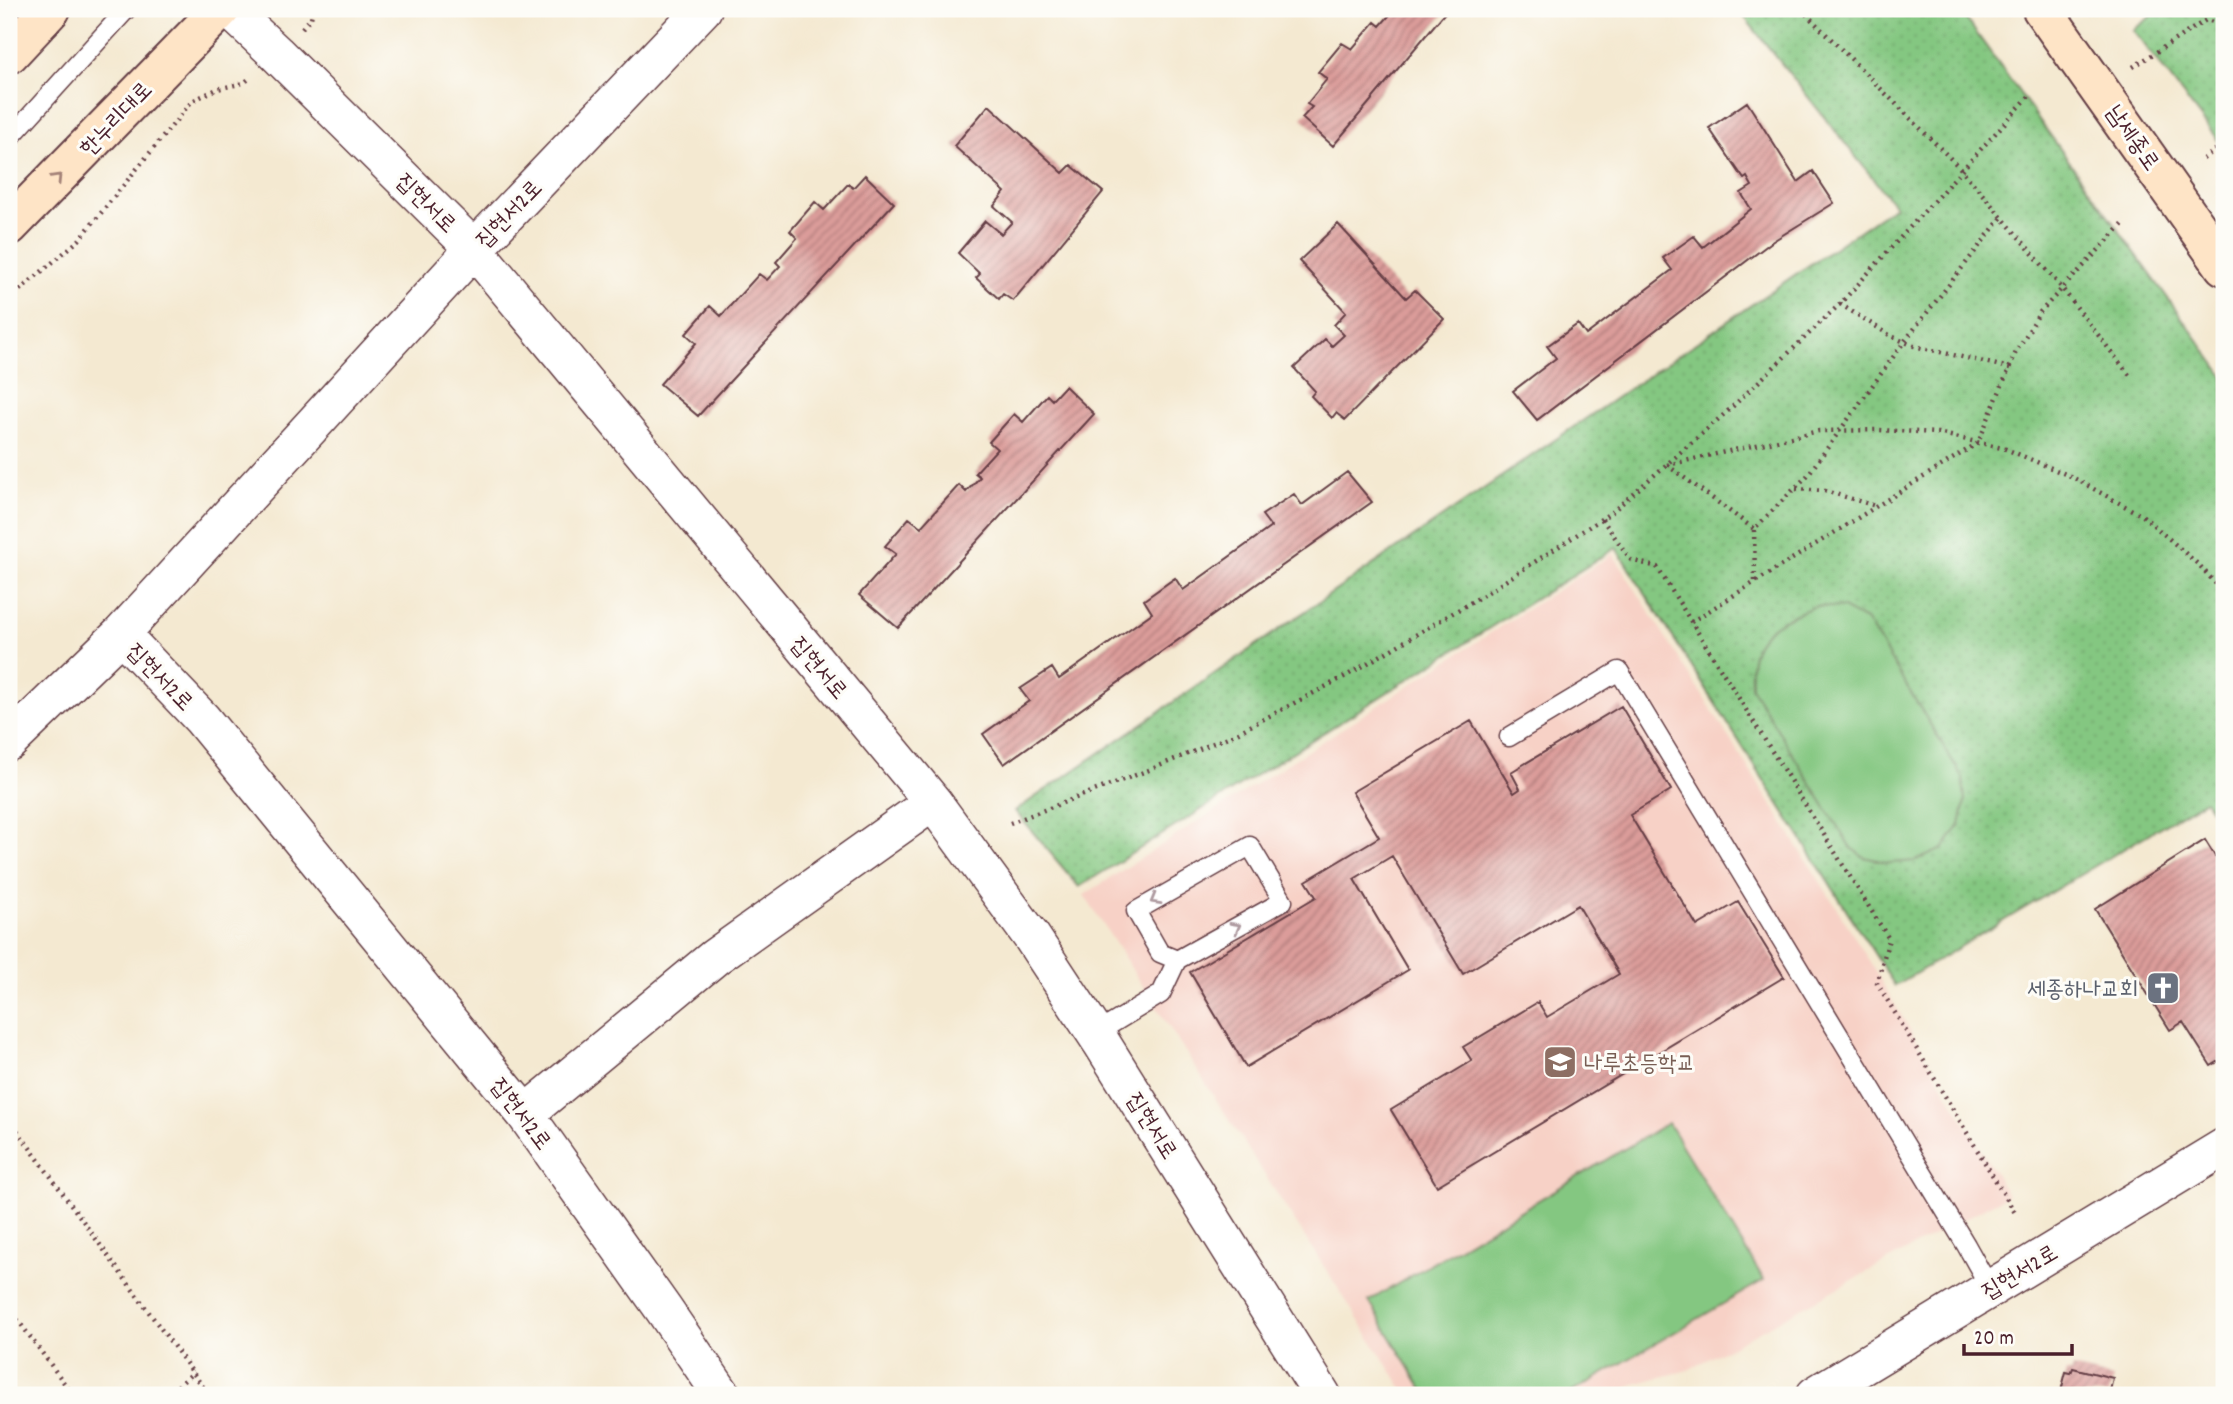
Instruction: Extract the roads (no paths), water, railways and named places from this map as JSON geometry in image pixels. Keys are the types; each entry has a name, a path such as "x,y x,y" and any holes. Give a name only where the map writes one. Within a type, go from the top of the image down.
{"street":[{"path":"9,54 51,9"},
{"name":"한누리대로","path":"9,226 221,9"},
{"name":"집현서로","path":"229,9 474,248 933,802 1031,936 1322,1395"},
{"name":"집현서2로","path":"704,9 474,248 121,634 202,719 525,1114 722,1395"},
{"name":"남세종로","path":"2042,9 2059,29 2224,266"},
{"path":"9,741 121,634"},
{"path":"525,1114 715,957 933,802"},
{"name":"집현서2로","path":"1815,1395 2224,1147"}],"lane":[{"path":"9,139 127,9"},
{"path":"1509,737 1619,671 1990,1288"},
{"path":"1095,1034 1161,994 1177,960 1283,901 1250,846 1136,911 1160,953 1177,960"}],"place":[{"name":"세종하나교회","path":"2163,988"},
{"name":"나루초등학교","path":"1560,1062"}]}
